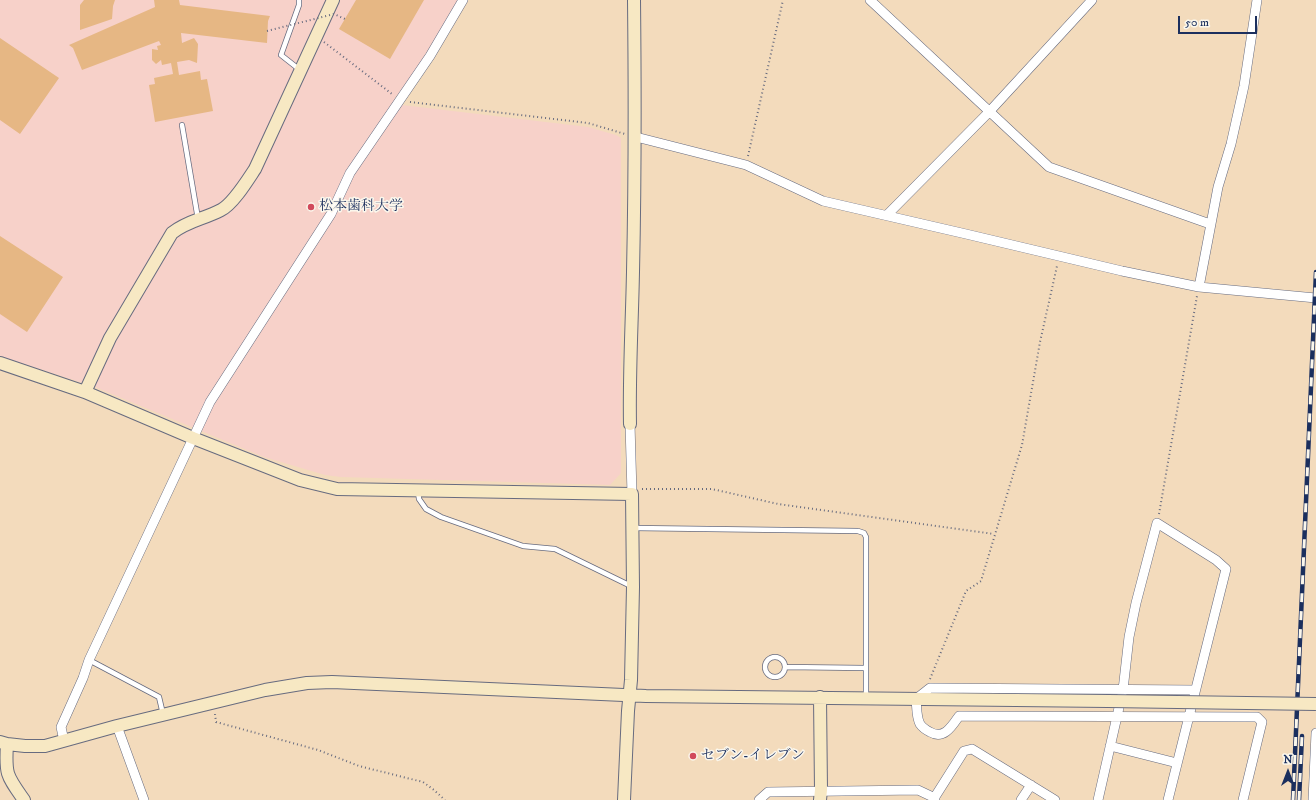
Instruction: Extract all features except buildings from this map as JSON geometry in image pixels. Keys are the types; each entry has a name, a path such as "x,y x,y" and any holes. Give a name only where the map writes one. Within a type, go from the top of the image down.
{"street":[{"path":"85,392 110,338 172,233 180,227 222,210 238,194 255,170 333,0"},
{"path":"64,741 61,728 83,678 89,660 210,402 331,214 350,173 430,56 462,0"},
{"path":"624,800 631,680 633,587 629,375 632,323 636,137 634,0"},
{"path":"870,0 1049,167 1210,224"},
{"path":"887,216 989,112 1092,0"},
{"path":"1199,287 1218,187 1231,144 1244,86 1257,0"},
{"path":"636,137 746,165 823,201 1122,271 1199,287 1316,298"},
{"path":"0,363 85,392 193,438 300,480 337,489 632,494"},
{"path":"1098,800 1122,690 1129,637 1136,604 1157,523 1216,560 1226,570 1168,800"},
{"path":"24,800 10,781 6,772 3,743 25,746 45,746 117,726 212,703 282,687 307,683 332,682 629,695 1316,704"},
{"path":"916,698 930,688 1195,690"},
{"path":"820,697 820,795"},
{"path":"916,698 920,723 925,729 933,734 941,734 950,729 959,716 1116,716 1189,718 1257,717 1262,722 1243,800"},
{"path":"117,726 144,800"},
{"path":"1313,800 1316,733"},
{"path":"1110,746 1177,763"},
{"path":"759,800 768,792 820,795 918,790 934,799 964,751 972,749 1055,800"},
{"path":"1021,800 1031,785"}],"lane":[{"path":"299,0 299,5 280,55 300,70"},
{"path":"182,125 198,219"},
{"path":"418,490 419,499 426,509 441,517 523,546 554,549 633,587"},
{"path":"632,528 858,531 864,533 866,537 866,698"},
{"path":"775,656 784,661 785,668 782,674 776,677 766,673 764,666 769,658 775,656"},
{"path":"89,660 159,697 163,715"},
{"path":"785,668 866,668"}],"path":[{"path":"746,165 783,0"},
{"path":"268,31 334,14 345,19"},
{"path":"316,35 400,101 588,123 636,137"},
{"path":"930,688 930,678 966,591 981,581 1022,445 1040,342 1059,256"},
{"path":"1157,523 1199,287"},
{"path":"632,494 644,489 712,489 778,504 994,534"},
{"path":"212,703 216,722 318,750 359,766 423,782 445,800"}],"shaded area":[{"name":"松本歯科大学","path":"0,0 459,0 401,94 397,95 394,100 402,105 588,127 616,135 621,138 621,473 610,485 341,477 325,475 264,457 95,387 0,356"}],"railway":[{"path":"1293,800 1316,272"},
{"path":"1299,800 1302,736"}],"place":[{"name":"松本歯科大学","path":"311,207"},
{"name":"セブン-イレブン","path":"693,756"}]}
